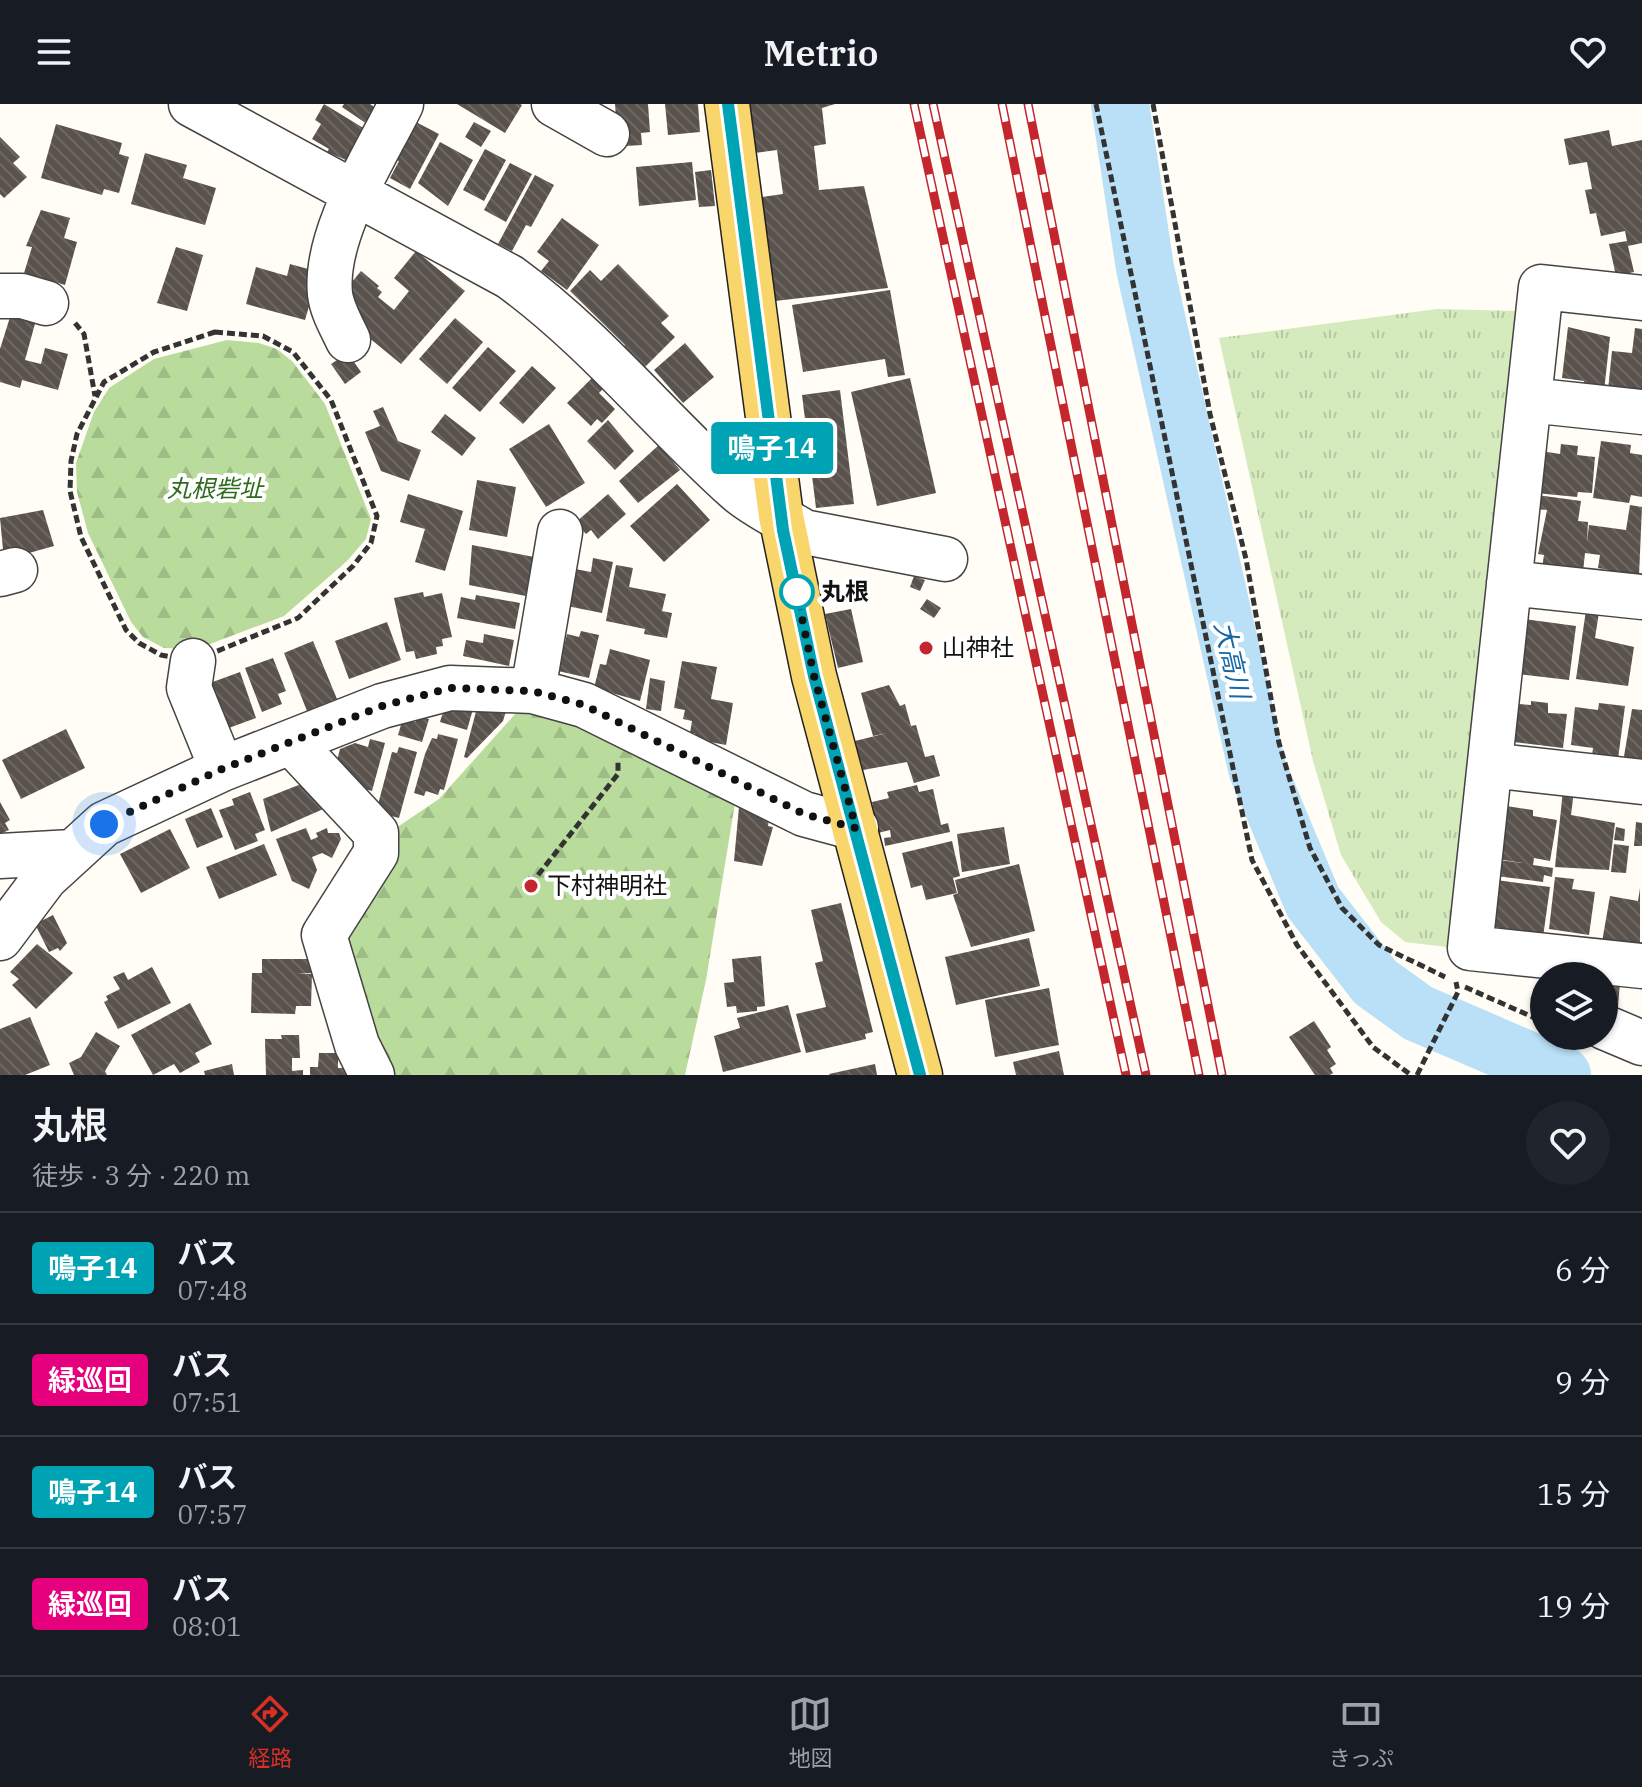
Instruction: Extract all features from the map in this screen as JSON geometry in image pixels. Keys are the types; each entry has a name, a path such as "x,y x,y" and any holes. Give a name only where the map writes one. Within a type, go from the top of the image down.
{"main road":[{"path":"727,104 781,516 814,676 920,1075"}],"street":[{"path":"191,104 357,195 468,251 552,307 619,369 738,491 804,532 945,559"},
{"path":"348,340 330,297 330,268 336,241 401,104"},
{"path":"554,104 607,134"},
{"path":"1554,962 1470,948 1541,287 1642,298"},
{"path":"0,296 22,296 46,303"},
{"path":"1529,400 1642,412"},
{"path":"533,691 560,532"},
{"path":"1509,583 1642,597"},
{"path":"193,661 189,688 222,769"},
{"path":"0,938 45,878 104,824 222,769 382,706 450,688 533,691 584,705 804,814 856,828"},
{"path":"291,742 376,833 376,853 324,935 357,1045 372,1075"},
{"path":"1490,765 1642,782"},
{"path":"0,856 72,852"},
{"path":"1618,967 1642,966"},
{"path":"1618,1033 1642,1043"}],"path":[{"path":"1096,104 1252,860 1297,945 1373,1047 1414,1075 1458,992 1456,982"},
{"path":"1153,104 1210,414 1246,559 1279,743 1310,848 1342,908 1379,945 1530,1016"},
{"path":"46,303 65,309 84,334 95,396"},
{"path":"215,332 263,336 293,352 331,400 377,516 371,543 353,566 298,618 193,661 161,655 139,643 126,630 81,537 70,491 71,461 77,434 104,382 154,352 215,332"},
{"path":"538,875 618,774 620,725"}],"green space":[{"path":"1437,309 1520,311 1455,948 1405,942 1381,922 1341,855 1313,761 1219,338"},
{"name":"丸根砦址","path":"227,340 259,343 277,349 293,362 325,404 371,519 366,539 347,561 284,616 197,649 164,648 143,637 131,622 88,533 77,492 76,463 94,412 109,388 154,359"},
{"path":"524,704 571,717 736,797 706,980 685,1075 379,1075 330,936 384,836 439,799"}],"building":[{"path":"324,104 370,132 353,163 327,152 329,149 312,139 321,124 315,120"},
{"path":"344,104 370,104 377,109 367,124 342,107"},
{"path":"457,104 520,104 522,105 505,133"},
{"path":"615,104 648,104 650,132 641,133 642,145 626,146 625,129 617,130"},
{"path":"665,104 698,104 700,132 668,135"},
{"path":"749,104 835,104 822,108 826,144 814,146 819,190 864,186 888,288 775,301 762,197 783,194 777,150 755,153"},
{"path":"412,120 439,134 410,189 390,178 399,161 392,158"},
{"path":"474,122 491,131 481,147 465,137"},
{"path":"56,124 122,143 119,154 129,157 119,193 104,189 102,195 41,178"},
{"path":"1609,130 1612,146 1642,140 1642,243 1628,246 1634,272 1616,276 1609,244 1627,241 1625,231 1601,236 1596,213 1590,214 1585,190 1592,189 1587,162 1569,165 1564,139"},
{"path":"0,137 20,157 13,163 27,177 4,198 0,194"},
{"path":"440,142 473,160 448,206 418,183"},
{"path":"485,149 506,160 484,201 463,190"},
{"path":"145,153 187,165 183,178 216,188 205,225 131,204"},
{"path":"692,162 696,200 639,206 636,167"},
{"path":"510,163 532,174 506,222 484,210"},
{"path":"711,170 715,206 699,207 695,172"},
{"path":"535,175 554,185 531,227 526,225 512,251 498,244"},
{"path":"41,210 70,218 64,238 77,242 65,285 24,273 32,247 26,246"},
{"path":"562,218 599,245 567,290 541,271 549,261 537,252"},
{"path":"176,247 203,255 187,311 157,303"},
{"path":"416,251 465,291 401,364 351,323 360,313 345,300 347,288 361,271 379,286 377,288 382,292 378,297 394,310 409,291 394,278"},
{"path":"290,264 319,272 305,320 246,304 256,267 287,276"},
{"path":"618,264 669,316 661,323 675,337 643,369 622,348 625,345 570,291 590,270 601,281"},
{"path":"890,290 905,375 888,377 885,359 803,372 792,305"},
{"path":"11,314 36,320 25,360 41,364 45,348 68,354 58,390 22,380 20,388 0,382 0,349"},
{"path":"455,318 483,342 447,384 419,359"},
{"path":"1568,327 1610,337 1604,391 1583,388 1584,381 1562,378"},
{"path":"1635,328 1642,329 1642,395 1608,390 1612,351 1632,353"},
{"path":"685,343 714,377 683,403 654,370"},
{"path":"488,347 516,371 480,412 452,388"},
{"path":"348,353 361,372 345,384 331,364"},
{"path":"532,366 556,388 523,424 499,403"},
{"path":"592,378 603,389 599,393 615,409 602,423 597,419 591,426 567,403"},
{"path":"910,378 936,493 877,506 851,392"},
{"path":"840,390 854,504 816,508 802,395"},
{"path":"383,407 398,441 421,450 409,481 381,471 365,432 380,426 373,411"},
{"path":"445,414 476,438 462,456 431,432"},
{"path":"608,420 634,451 615,470 587,441"},
{"path":"549,424 585,483 546,507 509,449"},
{"path":"1601,441 1631,445 1630,453 1642,455 1642,497 1631,495 1629,503 1593,498"},
{"path":"1561,444 1578,446 1577,455 1595,457 1592,493 1578,492 1577,497 1536,493 1541,451 1560,454"},
{"path":"659,445 680,470 638,503 619,481"},
{"path":"477,480 516,487 507,537 469,530"},
{"path":"677,484 710,520 664,562 630,526"},
{"path":"408,494 463,511 445,571 415,562 425,529 400,522"},
{"path":"608,494 626,514 598,539 591,530 586,534 575,523"},
{"path":"1537,495 1581,501 1578,521 1588,522 1587,542 1589,525 1626,530 1630,505 1642,507 1639,576 1609,578 1609,570 1598,568 1600,555 1585,553 1583,572 1542,568 1544,555 1538,554 1547,510 1535,509"},
{"path":"43,510 54,546 4,560 0,518"},
{"path":"472,545 534,557 526,596 469,585"},
{"path":"593,558 613,562 602,613 567,606 575,569 591,572"},
{"path":"616,565 633,568 629,587 666,594 662,611 672,613 667,638 644,634 645,629 606,621"},
{"path":"914,576 925,580 920,591 910,587"},
{"path":"423,592 424,597 442,593 452,637 442,639 443,646 436,647 437,654 416,659 414,651 406,652 394,598"},
{"path":"476,595 520,603 515,629 457,618 461,597 475,600"},
{"path":"927,599 941,608 934,618 920,609"},
{"path":"851,609 863,662 838,668 825,614"},
{"path":"1586,610 1599,612 1595,638 1634,647 1628,686 1576,679"},
{"path":"1524,619 1576,626 1569,680 1518,674"},
{"path":"387,622 401,660 349,679 335,641"},
{"path":"581,631 599,635 589,678 558,671 567,634 579,637"},
{"path":"484,634 514,640 509,666 463,656 466,640 483,643"},
{"path":"313,641 337,699 307,711 284,653"},
{"path":"610,649 650,660 640,701 594,688 600,664 606,665"},
{"path":"273,658 286,691 278,694 282,704 262,712 245,668"},
{"path":"682,661 717,667 711,699 733,703 726,745 694,739 695,733 690,733 692,721 683,719 685,710 674,708"},
{"path":"240,672 256,718 226,729 210,683"},
{"path":"650,678 665,681 661,711 646,709"},
{"path":"889,685 900,706 905,704 911,726 916,725 925,757 934,755 940,776 914,783 907,762 863,770 855,741 887,733 873,736 861,693"},
{"path":"1531,701 1548,703 1548,713 1567,714 1563,748 1514,742 1518,704 1531,705"},
{"path":"1599,703 1625,706 1618,759 1592,756 1593,748 1571,745 1575,707 1598,710"},
{"path":"478,704 506,711 503,721 467,758 464,757"},
{"path":"445,706 473,709 467,730 440,722"},
{"path":"1632,709 1642,710 1642,765 1623,762"},
{"path":"417,716 429,719 422,742 398,735 403,718 416,722"},
{"path":"66,729 85,768 21,799 2,760"},
{"path":"438,734 458,739 444,790 440,789 438,795 426,791 424,796 414,793 425,754 432,738 437,739"},
{"path":"370,739 385,743 372,791 354,786 336,764 340,749 355,743 368,747"},
{"path":"399,747 417,752 399,818 376,812 392,752 397,753"},
{"path":"314,779 337,803 271,832 263,799"},
{"path":"917,785 919,792 933,789 941,825 948,823 950,832 885,846 884,838 891,837 890,830 878,833 872,802 889,798 887,792"},
{"path":"1563,790 1574,791 1571,815 1615,823 1609,870 1555,867"},
{"path":"250,792 265,830 255,834 258,841 235,850 219,810 234,805 232,799"},
{"path":"0,802 10,820 5,823 9,830 0,834"},
{"path":"1506,806 1533,810 1533,816 1557,820 1550,861 1534,858 1533,865 1553,868 1552,877 1544,875 1543,882 1496,876 1498,860 1523,863 1497,859"},
{"path":"739,807 769,819 768,826 773,827 762,866 734,861"},
{"path":"211,808 223,837 197,848 185,819"},
{"path":"1636,822 1642,823 1642,846 1634,846"},
{"path":"1004,827 1010,864 962,872 957,834"},
{"path":"1616,827 1625,829 1624,841 1614,840"},
{"path":"306,828 311,840 318,837 316,833 327,828 328,833 339,833 341,839 332,858 322,853 312,857 317,870 309,889 292,881 276,839"},
{"path":"170,829 190,868 141,893 120,854"},
{"path":"952,841 960,876 953,878 957,893 926,900 922,885 911,888 902,853"},
{"path":"264,844 277,875 219,899 206,867"},
{"path":"1614,844 1629,846 1626,873 1611,872"},
{"path":"1019,864 1035,931 971,947 953,895 958,893 955,880"},
{"path":"529,876 538,883 530,894 521,887"},
{"path":"1555,877 1574,879 1572,889 1595,892 1589,935 1549,929"},
{"path":"1496,880 1550,887 1543,937 1490,926"},
{"path":"1640,888 1640,948 1602,942 1610,896 1638,901"},
{"path":"841,903 873,1032 865,1034 866,1039 806,1053 796,1014 826,1007 815,963 823,961 811,910"},
{"path":"53,915 67,943 60,951 58,948 49,952 35,924"},
{"path":"1029,938 1040,986 956,1005 945,957"},
{"path":"37,944 73,973 36,1009 12,985 19,979 10,972"},
{"path":"761,956 765,1006 757,1007 757,1011 737,1013 736,1006 727,1007 724,983 734,982 732,959"},
{"path":"262,959 317,959 317,973 297,973 312,974 311,1006 296,1006 295,1014 251,1013 252,973 262,973"},
{"path":"152,967 171,1003 118,1029 104,1002 108,1000 106,996 120,989 113,977 124,972 128,980"},
{"path":"1049,988 1059,1045 995,1057 985,1000"},
{"path":"190,1003 212,1044 195,1053 200,1062 180,1073 174,1064 153,1075 131,1035"},
{"path":"788,1005 801,1052 723,1072 714,1036 740,1028 737,1018"},
{"path":"30,1017 50,1065 25,1075 0,1075 0,1029"},
{"path":"1314,1021 1331,1047 1327,1050 1336,1064 1330,1068 1333,1073 1330,1075 1315,1075 1289,1037"},
{"path":"96,1032 120,1046 105,1071 107,1075 74,1075 69,1063 81,1057"},
{"path":"281,1035 299,1035 300,1058 292,1058 292,1071 303,1070 303,1075 266,1075 265,1039 282,1039"},
{"path":"1059,1051 1064,1075 1016,1075 1013,1062"},
{"path":"319,1053 338,1053 338,1068 347,1068 347,1075 310,1075 310,1067 318,1067"},
{"path":"232,1064 234,1075 205,1075 204,1071"},
{"path":"875,1064 877,1075 829,1074"}],"waterway":[{"name":"大高川","path":"1120,104 1145,268 1257,768 1313,902 1375,982 1418,1013 1562,1075"}],"railway":[{"path":"914,104 1126,1075"},
{"path":"933,104 1146,1075"},
{"path":"1002,104 1199,1075"},
{"path":"1028,104 1222,1075"}],"bus line":[{"name":"鳴子14","path":"728,104 783,530 814,676 920,1075"}],"place":[{"name":"丸根","path":"797,592"},
{"name":"山神社","path":"926,648"},
{"name":"下村神明社","path":"531,886"}],"route":[{"path":"104,824 222,769 382,706 450,688 533,691 584,705 804,814 856,828 814,676 796,589 797,592"}]}
